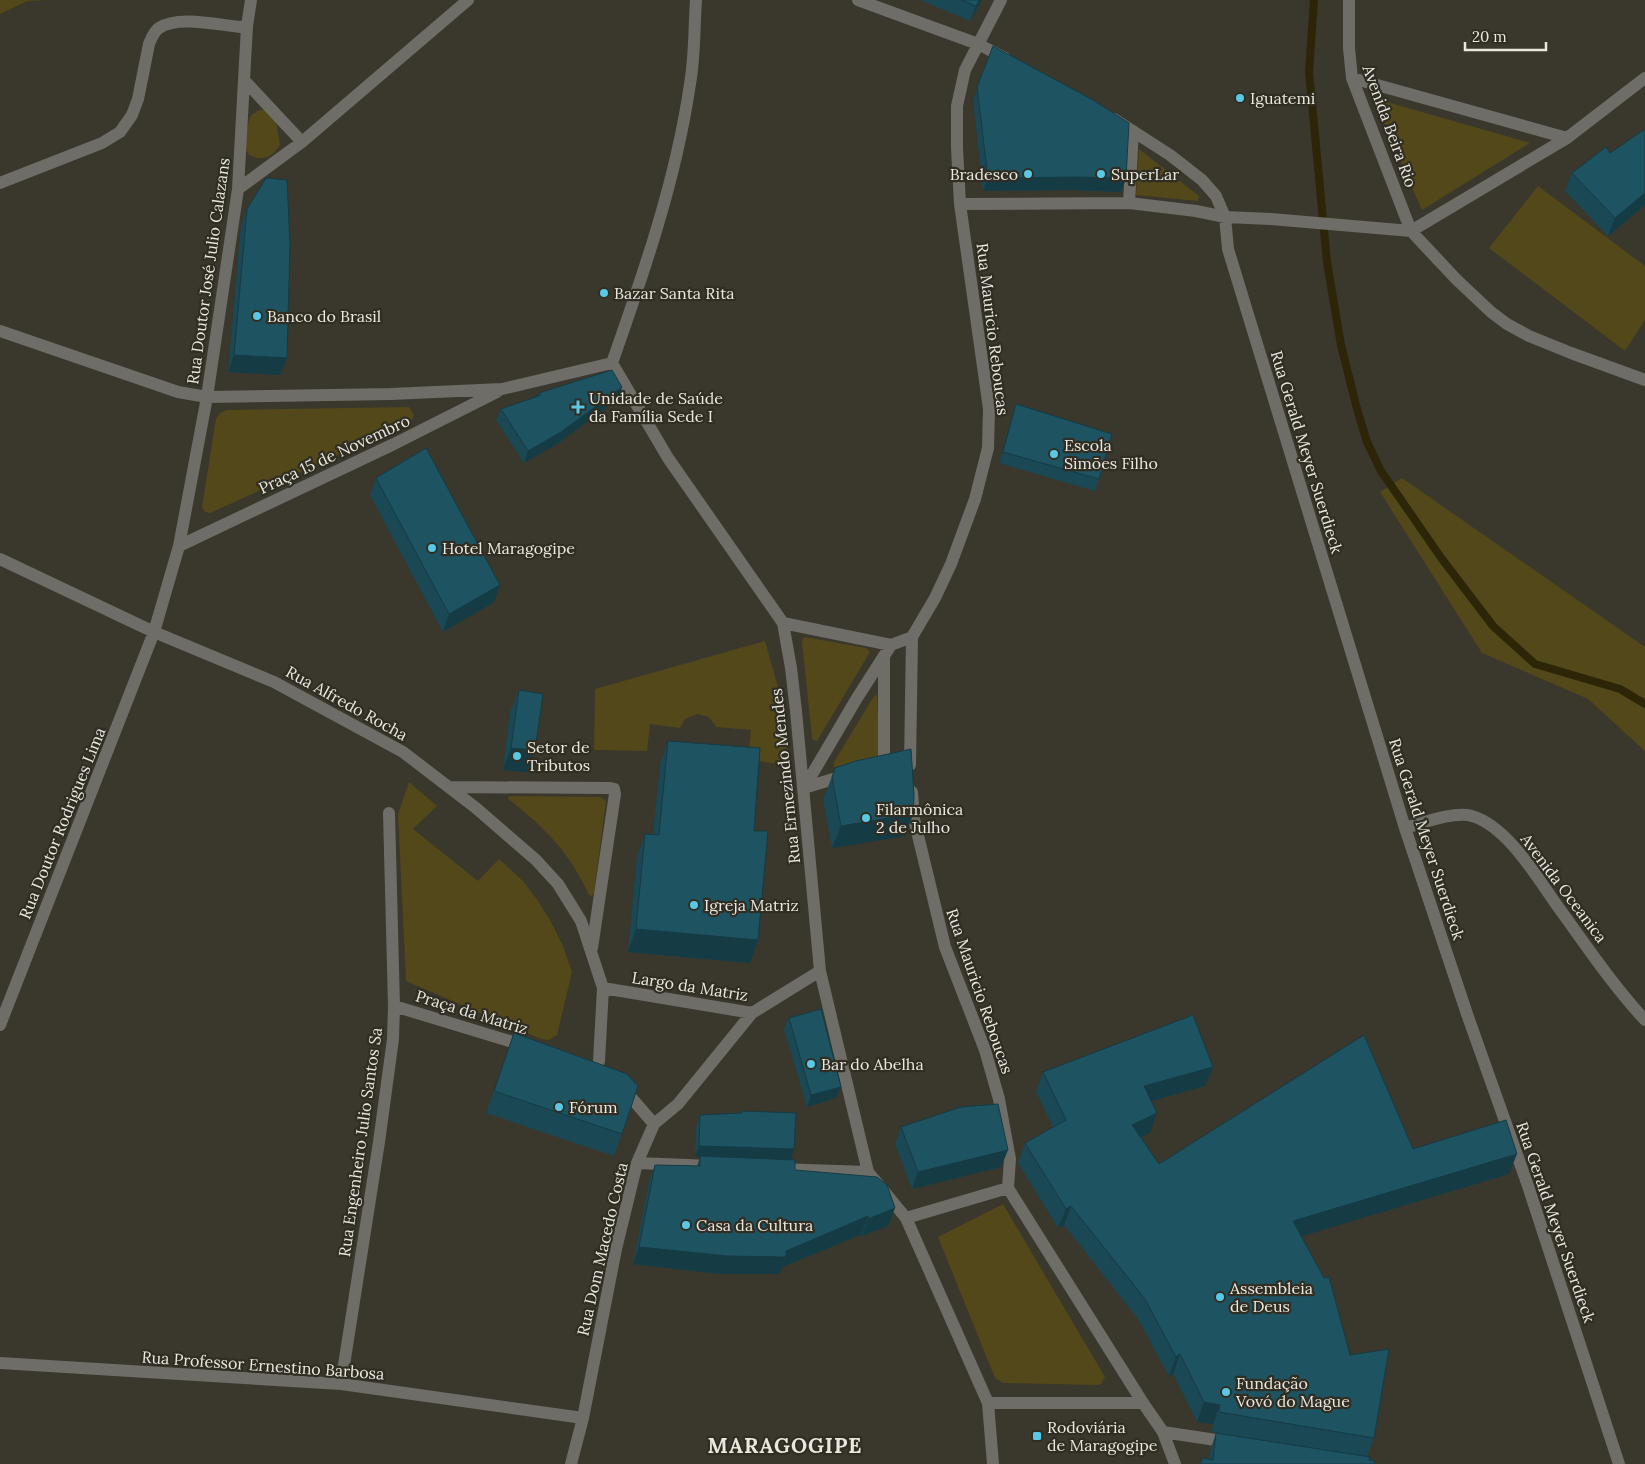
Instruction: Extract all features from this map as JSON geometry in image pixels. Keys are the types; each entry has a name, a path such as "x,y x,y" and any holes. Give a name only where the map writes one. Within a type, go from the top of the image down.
{"street":[{"name":"Rua Doutor José Julio Calazans","path":"207,397 238,189 247,26 251,0"},
{"path":"238,189 302,142 468,0"},
{"path":"612,363 642,278 671,180 691,83 696,0"},
{"path":"858,0 978,44 1012,62"},
{"name":"Rua Mauricio Reboucas","path":"1001,0 965,70 957,106 960,204 990,409 988,448 975,499 951,564 912,637 910,759 914,819 945,947 985,1050 999,1099 1010,1159 1008,1188"},
{"name":"Avenida Beira Rio","path":"1349,0 1348,20 1352,78 1411,231"},
{"path":"0,183 102,142 120,132 132,115 138,98 149,44 156,31 167,24 179,22 247,26"},
{"path":"1352,78 1567,138"},
{"path":"960,204 1129,203 1225,217 1366,226 1411,231 1567,138 1645,78"},
{"path":"244,80 302,142"},
{"name":"Rua Gerald Meyer Suerdieck","path":"1107,114 1170,155 1202,180 1216,196 1225,217 1228,249 1405,828 1467,1014 1527,1183 1619,1464"},
{"path":"1129,203 1133,131"},
{"path":"1411,231 1456,279 1491,312 1507,324 1528,336 1645,380"},
{"name":"Praça 15 de Novembro","path":"0,331 178,392 207,397 502,390 612,363"},
{"name":"Rua Ermezindo Mendes","path":"612,363 668,458 782,623 791,668 804,788 820,971 868,1172 906,1218 988,1403 993,1464"},
{"name":"Praça 15 de Novembro","path":"180,546 394,444 502,390"},
{"path":"0,559 154,632 180,546 207,397"},
{"path":"782,623 891,645 912,637"},
{"name":"Rua Alfredo Rocha","path":"154,632 274,682 403,752 450,787 536,860 558,884 581,922 591,953"},
{"name":"Rua Doutor Rodrigues Lima","path":"0,1025 154,632"},
{"path":"804,788 891,645"},
{"path":"804,788 884,763 884,657"},
{"path":"450,787 614,789 615,794 591,953 602,988 601,1066 654,1124 678,1104 752,1013"},
{"name":"Rua Engenheiro Julio Santos Sa","path":"341,1384 390,1070 394,1006 389,813"},
{"name":"Avenida Oceanica","path":"1405,828 1463,814 1482,820 1494,827 1517,850 1608,976 1645,1020"},
{"name":"Largo da Matriz","path":"602,988 752,1013 820,971"},
{"name":"Praça da Matriz","path":"394,1006 534,1048"},
{"name":"Rua Dom Macedo Costa","path":"571,1464 583,1418 616,1249 637,1163 654,1124"},
{"path":"637,1163 724,1167"},
{"path":"762,1168 868,1172"},
{"path":"906,1218 1008,1188 1163,1432 1175,1464"},
{"name":"Rua Professor Ernestino Barbosa","path":"0,1363 341,1384 583,1418"},
{"path":"988,1403 1143,1403"},
{"path":"1163,1432 1239,1444"}],"shaded area":[{"path":"0,0 48,0 27,1 0,14"},
{"path":"1373,98 1530,143 1422,210"},
{"path":"259,110 265,110 276,121 280,145 275,152 266,158 250,155 247,152 246,146 247,131 252,114"},
{"path":"1139,149 1199,196 1198,201 1136,195"},
{"path":"1538,186 1645,266 1645,320 1625,351 1489,248"},
{"path":"409,407 414,415 411,422 210,513 205,512 202,507 216,419 220,413 227,410"},
{"path":"1402,478 1645,647 1645,751 1588,699 1482,653 1380,492"},
{"path":"804,637 866,648 870,652 817,741 813,740 812,737 802,642"},
{"path":"765,641 780,694 789,766 748,759 751,730 716,727 709,717 698,714 685,719 680,728 650,724 647,751 594,750 595,689"},
{"path":"877,695 880,758 834,767 834,762 874,696"},
{"path":"409,782 437,806 413,829 478,881 499,859 523,881 550,920 563,946 572,972 557,1035 549,1040 541,1039 406,981 398,814"},
{"path":"509,796 600,797 606,801 594,893 592,896 589,895 574,867 556,843 524,811 508,799"},
{"path":"1003,1204 1105,1377 1101,1384 1003,1383 995,1378 938,1237"}],"building":[{"path":"961,0 979,0 976,6"},
{"path":"993,46 1093,100 1129,123 1126,178 988,178 977,87"},
{"path":"1645,129 1645,193 1615,218 1572,173 1606,147 1610,153"},
{"name":"Banco do Brasil","path":"266,178 287,180 290,244 287,358 234,355 247,209"},
{"path":"612,370 622,387 561,432 528,451 501,409 541,395 539,393"},
{"name":"Escola Simões Filho","path":"1016,404 1112,434 1099,479 1003,452"},
{"name":"Hotel Maragogipe","path":"426,448 500,585 449,614 376,478"},
{"path":"519,690 543,694 535,750 511,748"},
{"name":"Igreja Matriz","path":"668,741 760,748 754,831 768,831 758,940 636,929 645,834 659,835"},
{"path":"911,749 914,795 913,814 841,826 832,777 835,768 856,761"},
{"name":"Bar do Abelha","path":"821,1009 841,1087 811,1095 789,1018"},
{"path":"1193,1015 1213,1067 1144,1086 1157,1113 1132,1125 1159,1164 1364,1035 1413,1149 1506,1120 1517,1154 1293,1221 1324,1278 1329,1277 1350,1355 1389,1349 1374,1438 1219,1412 1220,1405 1204,1402 1180,1354 1176,1357 1145,1299 1071,1206 1066,1209 1025,1143 1066,1120 1043,1072"},
{"name":"Fórum","path":"514,1033 627,1074 638,1086 622,1134 494,1091"},
{"path":"998,1104 1008,1150 918,1172 901,1127 961,1107"},
{"path":"742,1111 796,1113 794,1149 699,1146 700,1115 742,1113"},
{"path":"700,1156 795,1160 795,1170 877,1177 887,1185 895,1208 868,1219 868,1216 786,1251 786,1257 728,1256 639,1247 655,1165 700,1166"},
{"path":"1216,1433 1370,1457 1369,1460 1375,1461 1374,1464 1201,1464 1202,1458 1213,1460"}],"waterway":[{"path":"1314,0 1309,72 1327,262 1341,345 1367,442 1381,471 1442,559 1493,626 1535,664 1620,689 1645,704"}],"place":[{"name":"Iguatemi","path":"1240,98"},
{"name":"Bradesco","path":"1028,174"},
{"name":"SuperLar","path":"1101,174"},
{"name":"Bazar Santa Rita","path":"604,293"},
{"name":"Banco do Brasil","path":"257,316"},
{"name":"Unidade de Saúde da Família Sede I","path":"578,407"},
{"name":"Escola Simões Filho","path":"1054,454"},
{"name":"Hotel Maragogipe","path":"432,548"},
{"name":"Setor de Tributos","path":"517,756"},
{"name":"Filarmônica 2 de Julho","path":"866,818"},
{"name":"Igreja Matriz","path":"694,905"},
{"name":"Bar do Abelha","path":"811,1064"},
{"name":"Fórum","path":"559,1107"},
{"name":"Casa da Cultura","path":"686,1225"},
{"name":"Assembleia de Deus","path":"1220,1297"},
{"name":"Fundação Vovó do Mague","path":"1226,1392"},
{"name":"Rodoviária de Maragogipe","path":"1037,1436"}],"district":[{"name":"MARAGOGIPE","path":"785,1446"}]}
